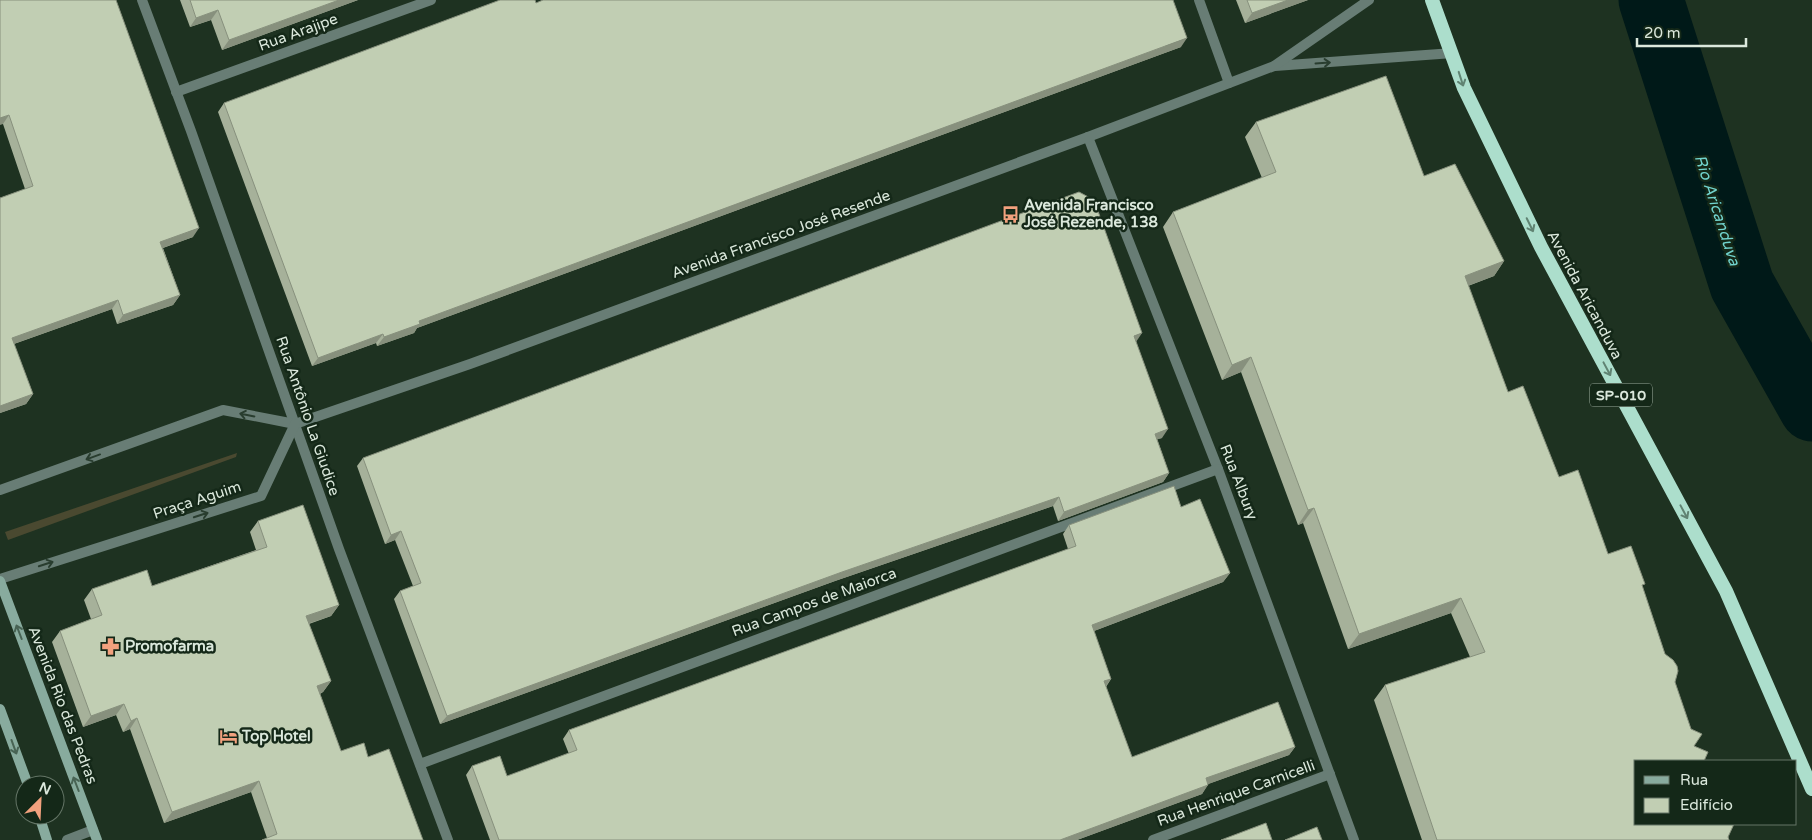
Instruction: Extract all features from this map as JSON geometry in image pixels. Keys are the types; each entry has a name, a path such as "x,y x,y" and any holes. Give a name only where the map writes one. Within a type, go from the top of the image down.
{"highway":[{"name":"Avenida Aricanduva","path":"1432,0 1464,88 1541,247 1726,590 1812,789"}],"main road":[{"name":"Avenida Rio das Pedras","path":"0,580 95,835"},
{"path":"0,709 24,775"},
{"path":"42,825 47,840"}],"street":[{"name":"Rua Antônio La Giudice","path":"142,0 339,549 448,840"},
{"name":"Rua Arajipe","path":"176,92 431,0"},
{"path":"1199,0 1229,83"},
{"name":"Avenida Francisco José Resende","path":"295,424 480,361 1088,137 1274,66 1369,0"},
{"name":"Avenida Francisco José Resende","path":"1274,66 1452,52"},
{"name":"Rua Albury","path":"1088,137 1218,469 1354,840"},
{"path":"0,490 223,410 295,424"},
{"name":"Praça Aguim","path":"0,580 261,496 295,424"},
{"name":"Rua Campos de Maiorca","path":"420,764 1218,469"},
{"name":"Rua Henrique Carnicelli","path":"1153,840 1330,774"},
{"path":"67,840 95,835"}],"shaded area":[{"path":"237,453 236,457 8,540 5,532"}],"building":[{"path":"0,0 116,0 199,228 160,242 180,295 123,315 118,300 12,338 33,394 0,406 0,198 33,186 9,115 0,118"},
{"path":"190,0 339,0 229,40 218,10 196,18"},
{"path":"500,0 535,0 536,3 543,0 1173,0 1187,38 419,321 420,324 384,337 383,334 318,358 224,103"},
{"path":"1247,0 1288,0 1252,13"},
{"path":"1386,76 1424,176 1455,164 1504,261 1465,276 1508,392 1523,386 1559,477 1578,470 1608,554 1631,546 1645,584 1642,585 1665,654 1677,666 1678,671 1675,682 1691,729 1702,734 1694,746 1708,752 1704,760 1634,760 1634,825 1734,825 1728,837 1729,840 1437,840 1385,685 1485,652 1461,598 1359,634 1314,508 1308,510 1251,357 1232,365 1173,212 1276,172 1256,122"},
{"path":"1079,192 1094,200 1142,333 1134,336 1168,429 1155,434 1169,473 1064,512 1059,497 842,572 447,716 400,591 421,583 401,531 391,535 363,458"},
{"path":"1174,486 1181,507 1200,499 1230,573 1092,625 1111,679 1104,681 1132,757 1278,702 1295,747 1206,778 1208,785 1060,840 499,840 472,766 500,756 507,776 577,750 569,730 1076,546 1069,525"},
{"path":"303,505 339,605 306,616 331,681 317,686 341,751 364,743 368,757 389,749 423,840 262,840 277,834 259,781 172,812 137,718 131,721 124,704 91,716 60,631 102,615 92,589 147,570 152,586 267,547 258,521"},
{"path":"1266,823 1272,840 1221,840"},
{"path":"1317,827 1322,840 1285,840"}],"waterway":[{"name":"Rio Aricanduva","path":"1651,0 1742,285 1812,409"}],"place":[{"name":"Avenida Francisco José Rezende, 138","path":"1010,214"},
{"name":"Promofarma","path":"111,646"},
{"name":"Top Hotel","path":"228,736"}]}
